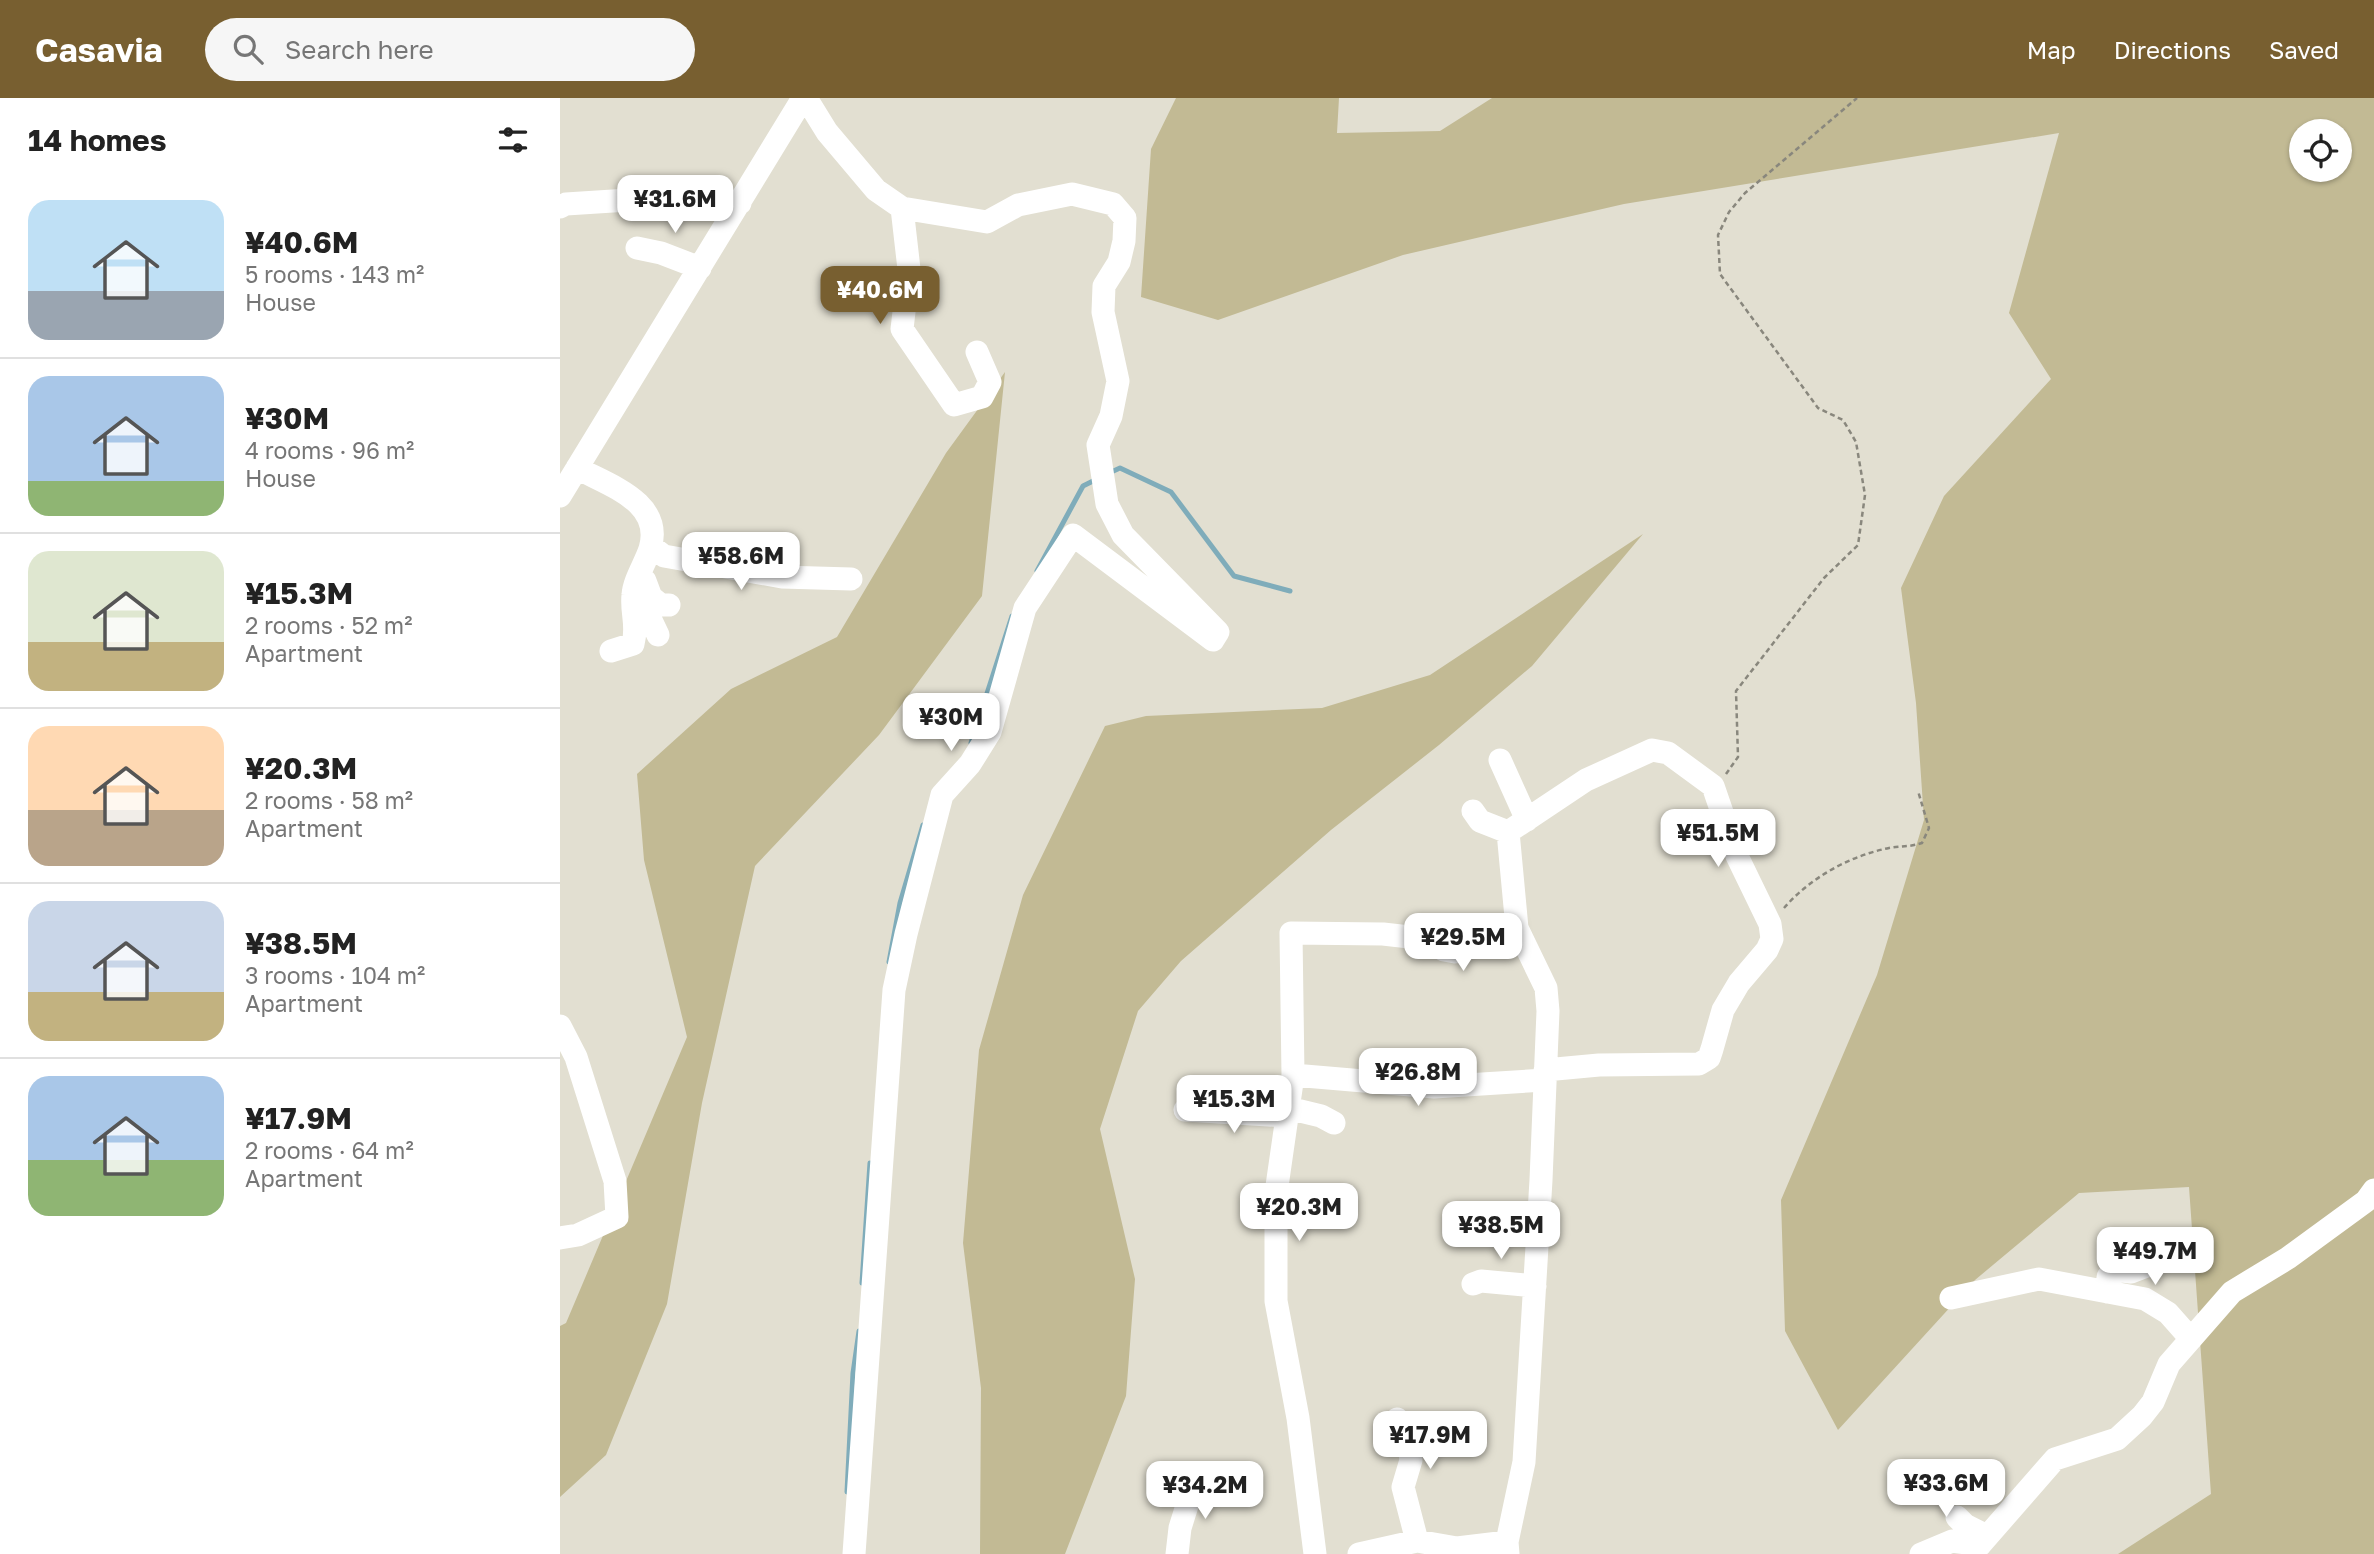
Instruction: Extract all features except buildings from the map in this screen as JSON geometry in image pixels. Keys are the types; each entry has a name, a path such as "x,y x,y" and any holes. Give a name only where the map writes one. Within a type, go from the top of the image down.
{"street":[{"path":"560,496 805,98 827,132 876,190 902,208 987,222 1018,205 1072,194 1113,204 1125,218 1124,241 1119,262 1104,286 1103,312 1118,381 1111,416 1098,445 1107,504 1123,535 1218,632 1213,640 1073,536 1025,608 990,732 970,764 942,795 894,990 854,1554"},
{"path":"560,207 566,204 644,199 666,189 740,203"},
{"path":"902,208 909,269 902,329 954,405 982,397 990,382 977,352"},
{"path":"637,248 661,253 700,268"},
{"path":"578,468 639,502 651,520 651,545 633,595 636,631 633,644 611,651"},
{"path":"651,545 664,556 782,577 851,579"},
{"path":"639,577 651,597 661,606 670,605"},
{"path":"639,577 648,614 658,635"},
{"path":"1293,1075 1434,1087 1545,1075 1599,1065 1699,1064 1709,1058 1723,1010 1739,984 1767,950 1772,939 1770,924 1737,856 1713,786 1668,752 1652,750 1586,780 1517,826 1480,821 1473,811"},
{"path":"1359,1554 1417,1541 1457,1548 1508,1548 1524,1462 1548,1011 1546,988 1517,928 1517,826 1500,760"},
{"path":"1315,1554 1298,1418 1276,1301 1276,1193 1293,1075 1292,933 1394,935 1427,939 1444,950 1455,952 1517,928"},
{"path":"560,1026 576,1057 615,1181 617,1217 578,1235 560,1238"},
{"path":"1185,1110 1287,1112 1321,1116 1334,1123"},
{"path":"1980,1545 2055,1459 2117,1439 2142,1416 2152,1402 2169,1364 2232,1292 2288,1258 2366,1201 2374,1191"},
{"path":"2108,1292 2108,1277 2113,1270 2130,1272 2170,1257"},
{"path":"1951,1298 2039,1279 2145,1299 2168,1313 2191,1339"},
{"path":"1473,1284 1481,1281 1535,1286"},
{"path":"1397,1419 1408,1437 1411,1460 1403,1487 1417,1541"},
{"path":"1177,1554 1180,1528 1195,1480"},
{"path":"1956,1517 1980,1545"},
{"path":"1921,1554 1952,1541 1980,1545"}],"path":[{"path":"1713,786 1725,776 1738,757 1736,691 1824,578 1858,545 1865,495 1856,442 1843,420 1818,408 1720,274 1718,236 1729,212 1745,193 1857,98"},
{"path":"1770,924 1799,890 1842,863 1890,848 1922,843 1929,828 1918,791"}],"shaded area":[{"path":"1176,98 1339,98 1337,133 1440,131 1492,98 2374,98 2374,1554 2118,1554 2211,1494 2189,1187 2079,1193 1975,1280 1838,1430 1785,1331 1781,1200 1877,975 1924,820 1916,703 1901,588 1944,496 2051,379 2009,313 2059,133 1624,204 1403,255 1218,320 1141,297 1151,149"},
{"path":"1005,372 982,596 879,735 755,866 702,1103 667,1304 606,1455 560,1497 560,1326 566,1323 687,1037 644,860 637,774 731,689 837,637 946,453"},
{"path":"1643,534 1532,666 1439,745 1331,830 1181,961 1138,1011 1100,1129 1135,1279 1126,1396 1065,1554 980,1554 981,1388 963,1243 979,1050 1023,895 1105,726 1146,716 1322,708 1430,675"}],"waterway":[{"path":"1109,473 1120,468 1171,492 1234,576 1290,591"},
{"path":"1037,571 1083,486 1097,479"},
{"path":"971,743 1012,616"},
{"path":"889,962 900,903 923,825"},
{"path":"862,1283 870,1163"},
{"path":"847,1492 853,1373 859,1331"}]}
